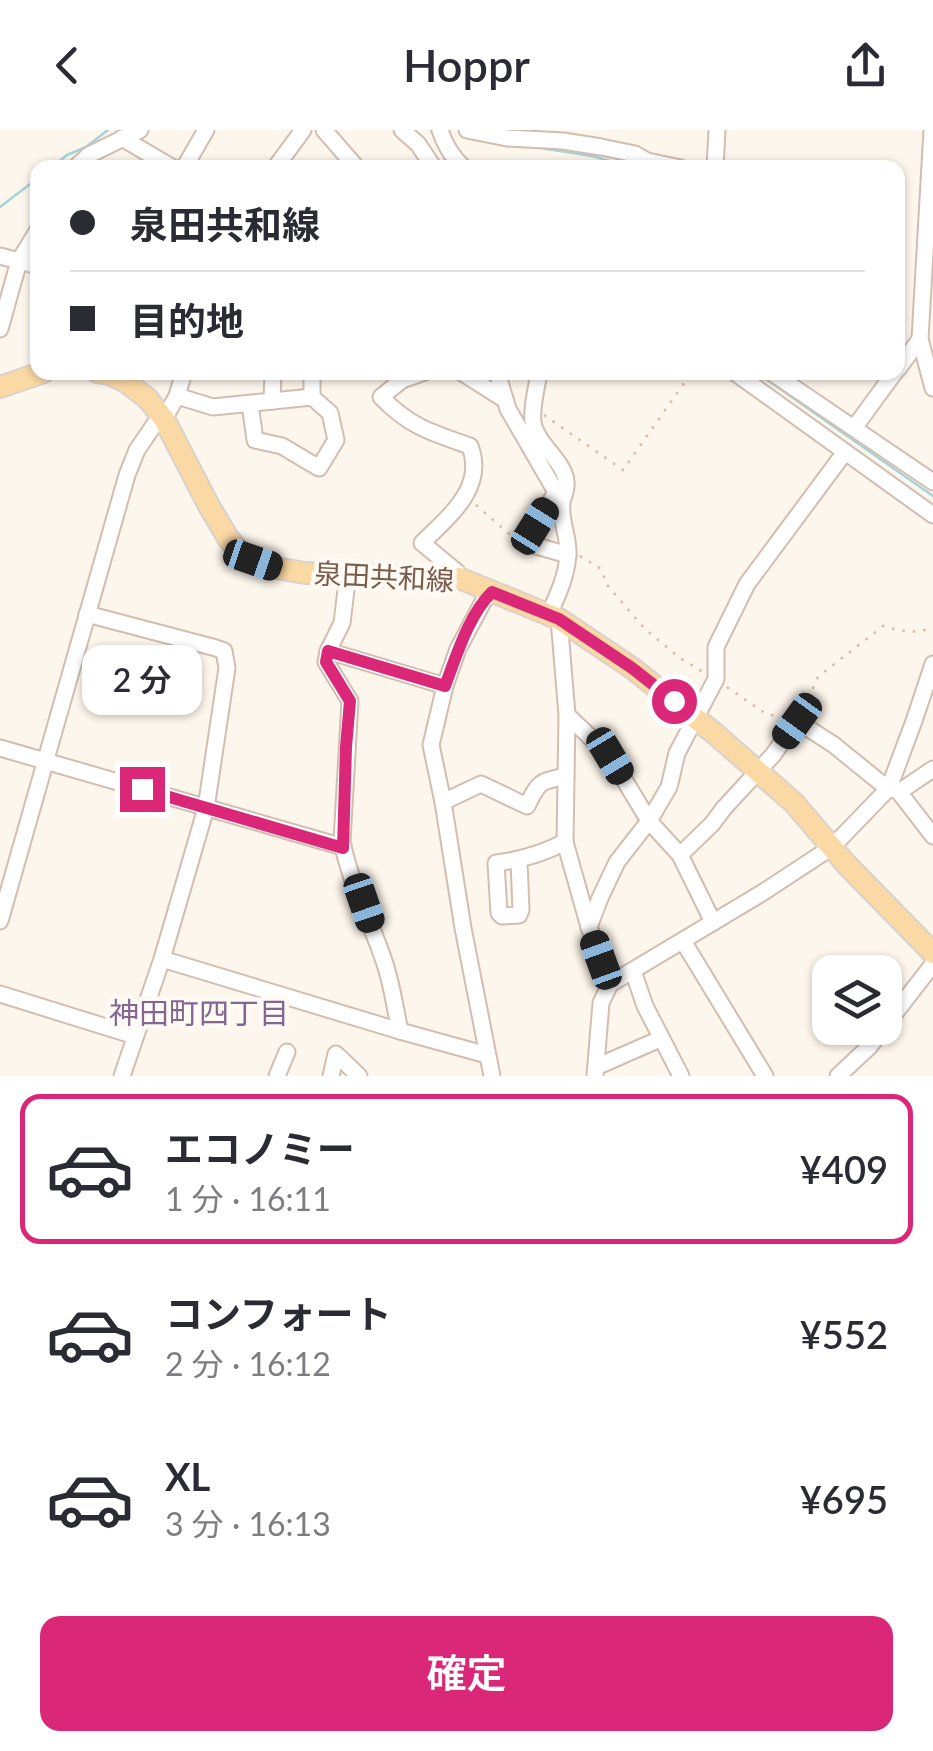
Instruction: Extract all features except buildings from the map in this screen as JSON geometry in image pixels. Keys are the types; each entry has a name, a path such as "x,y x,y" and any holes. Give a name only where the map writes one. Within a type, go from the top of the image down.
{"main road":[{"path":"0,387 30,377"},
{"name":"泉田共和線","path":"122,380 146,398 164,419 228,538 253,560 305,573 459,578 554,617 632,668 794,803 933,954"}],"street":[{"path":"84,160 140,130"},
{"path":"189,160 206,130"},
{"path":"281,160 302,130"},
{"path":"324,130 350,160"},
{"path":"402,130 429,160"},
{"path":"440,130 456,160"},
{"path":"467,130 506,138 601,147 635,154 644,160"},
{"path":"716,160 717,130"},
{"path":"932,130 920,340 933,388"},
{"path":"122,138 159,160"},
{"path":"0,329 19,262 30,243"},
{"path":"0,256 30,264"},
{"path":"905,359 920,340"},
{"path":"0,920 126,475 154,425 164,419 178,396 182,380"},
{"path":"272,380 272,401"},
{"path":"312,380 312,397"},
{"path":"395,380 381,397 398,415 424,430 470,446 475,460 467,497 422,543 459,578"},
{"path":"474,380 505,400"},
{"path":"499,380 508,409 560,493 568,552 554,617 568,716 565,842 589,928 610,984"},
{"path":"539,380 532,419 568,486 535,526 526,544 568,552"},
{"path":"745,380 933,515"},
{"path":"783,380 933,482"},
{"path":"854,428 889,380"},
{"path":"178,396 213,407 312,397 330,413 336,440 320,468 282,446 255,440 250,404"},
{"path":"589,928 617,862 669,787 677,752 716,679 716,647 747,584 845,452"},
{"path":"345,575 342,623 326,662 350,701 344,858 386,967 400,1032"},
{"path":"492,592 458,650 430,744 492,1076"},
{"path":"87,614 224,651 226,668 206,808 162,959 122,1076"},
{"path":"328,651 445,686"},
{"path":"894,790 932,674"},
{"path":"568,716 610,756 649,821 680,854 713,922"},
{"path":"680,854 758,772 797,721 894,790 933,836"},
{"path":"0,748 343,848"},
{"path":"596,1072 601,1003 610,984 832,847 894,790 933,770"},
{"path":"443,802 481,784 526,806 537,786 566,776"},
{"path":"519,861 565,842"},
{"path":"683,940 765,1076"},
{"path":"162,959 487,1055"},
{"path":"902,1004 933,964"},
{"path":"633,971 660,1040 681,1076"},
{"path":"0,994 135,1036"},
{"path":"596,1072 660,1040"},
{"path":"838,1076 870,1045"},
{"path":"277,1076 287,1052"},
{"path":"331,1076 336,1054 359,1076"}],"path":[{"path":"534,408 623,470 686,380"},
{"path":"467,497 521,544 526,544"},
{"path":"568,552 601,569 606,585 645,630 680,658 766,714 797,721 818,677 883,626 913,632 933,627"}],"waterway":[{"path":"61,160 108,130"},
{"path":"431,130 445,160"},
{"path":"528,146 606,160"},
{"path":"0,207 30,184"},
{"path":"767,380 933,496"}],"district":[{"name":"神田町四丁目","path":"199,1014"}],"route":[{"path":"142,789 343,848 350,701 326,662 328,651 445,686 458,650 492,592 559,619 674,701"}]}
